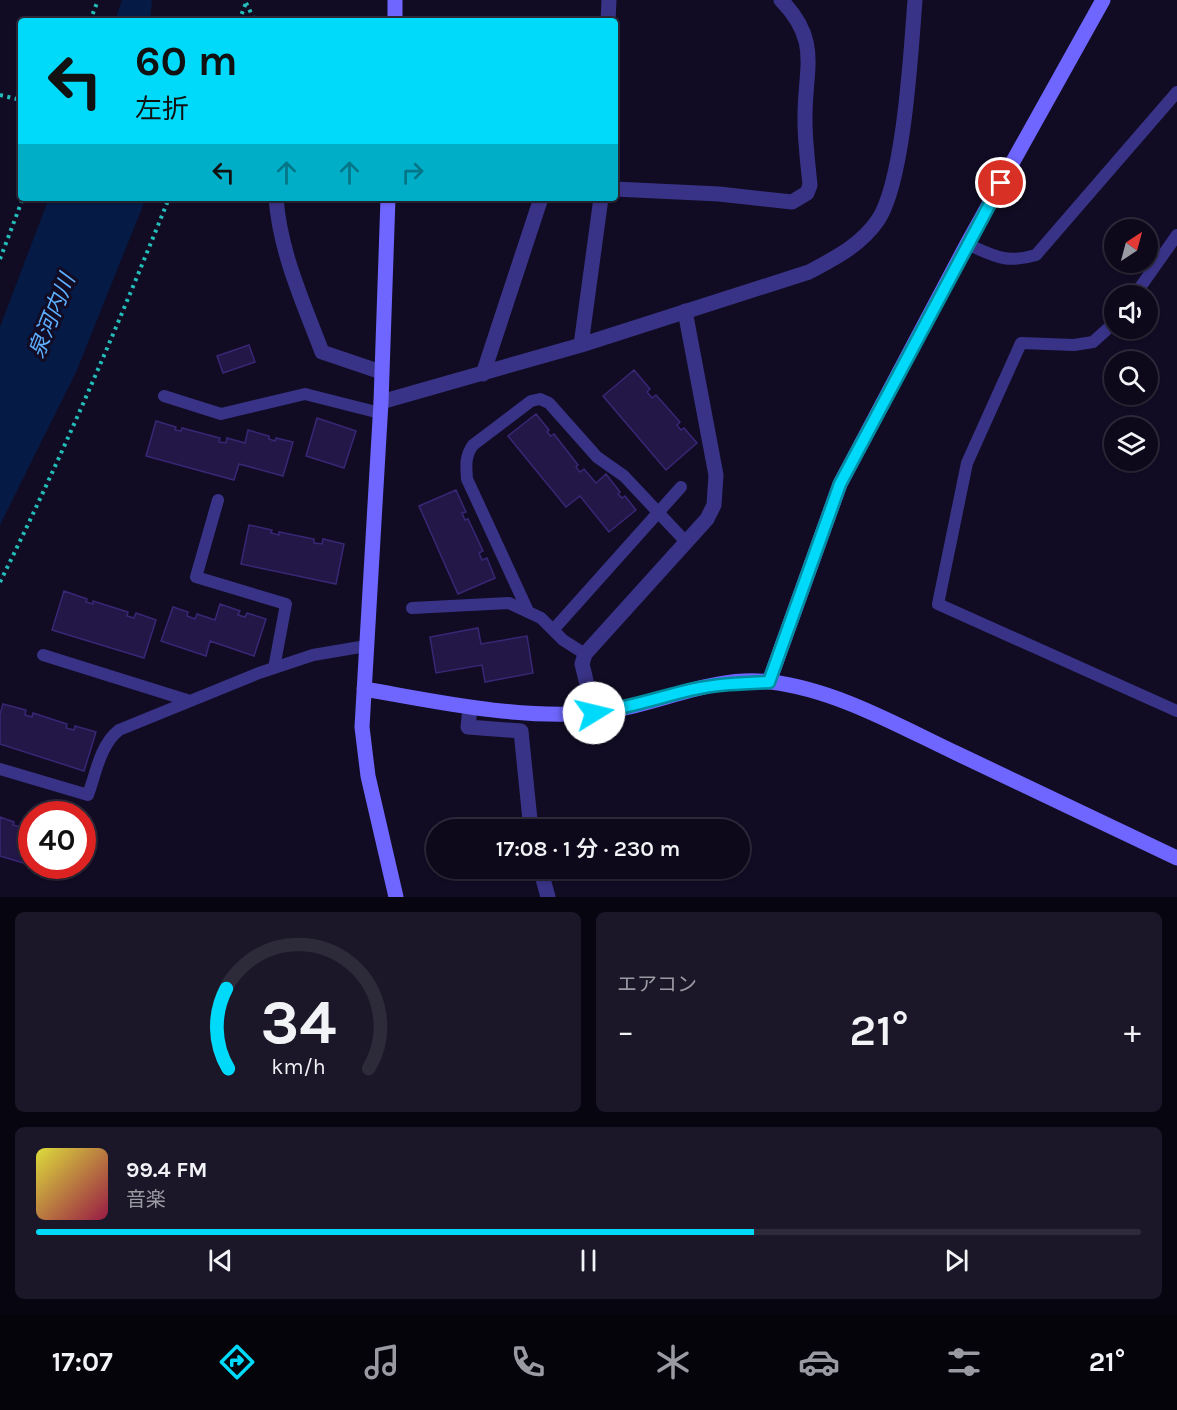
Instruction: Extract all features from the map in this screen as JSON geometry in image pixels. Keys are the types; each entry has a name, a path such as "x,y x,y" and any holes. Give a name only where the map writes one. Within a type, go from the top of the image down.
{"street":[{"path":"395,0 395,18"},
{"path":"608,18 609,0"},
{"path":"618,189 719,194 792,202 807,193 810,185 805,120 808,44 802,25 781,0"},
{"path":"381,408 809,272 837,258 861,241 879,219 890,193 899,153 915,0"},
{"path":"769,682 840,484 967,243 1103,0"},
{"path":"276,201 278,223 293,277 322,352 381,372"},
{"path":"388,201 381,408 363,728 368,776 396,897"},
{"path":"483,374 540,201"},
{"path":"581,345 601,201"},
{"path":"594,713 582,664 585,654 707,519 714,505 716,474 685,311"},
{"path":"364,689 470,708 537,714 594,713 638,706 690,690 730,683 769,682 811,690 870,712 1177,858"},
{"path":"470,708 468,727 521,730 530,819"},
{"path":"543,879 548,897"}],"lane":[{"path":"967,243 999,258 1018,260 1036,255 1177,92"},
{"path":"1142,285 1177,236"},
{"path":"1104,332 1093,342 1074,345 1021,343 967,464 938,604 1177,711"},
{"path":"164,396 221,414 304,394 381,408"},
{"path":"527,609 467,479 466,466 467,454 473,445 531,400 540,399 549,403 597,457 624,476 687,542"},
{"path":"554,629 681,487"},
{"path":"218,500 196,577 286,604 274,668"},
{"path":"412,608 448,608 492,602 509,603 527,609 554,629 563,640 585,654"},
{"path":"0,770 88,795 110,738 119,730 274,668 313,655 366,646"},
{"path":"43,655 190,701"}],"path":[{"path":"91,18 98,0"},
{"path":"240,18 246,1"},
{"path":"246,1 254,18"},
{"path":"0,94 18,99"},
{"path":"0,259 22,201"},
{"path":"0,582 30,522 99,366 168,201"}],"water":[{"path":"122,0 152,0 150,18 116,18"},
{"name":"泉河内川","path":"48,201 145,201 77,370 0,525 0,327"}],"building":[{"path":"249,345 255,362 223,373 217,356"},
{"path":"634,370 650,389 647,392 652,398 656,395 680,422 677,425 681,430 684,428 697,443 666,470 603,396"},
{"path":"536,414 549,430 547,432 551,436 554,434 578,465 576,467 580,472 584,469 596,483 606,474 620,492 618,494 622,498 625,496 636,510 609,532 580,496 566,507 508,436"},
{"path":"317,418 356,431 344,468 306,456"},
{"path":"156,421 176,427 175,430 181,431 182,428 220,438 219,442 226,443 227,438 245,443 248,430 269,436 269,439 275,441 276,438 293,442 283,476 239,464 234,480 146,456"},
{"path":"456,490 466,512 462,513 465,520 468,519 483,551 479,553 482,560 487,558 495,578 458,594 419,506"},
{"path":"249,525 272,530 271,533 279,535 279,532 314,539 314,543 322,544 323,539 344,544 336,584 241,564"},
{"path":"64,591 87,599 86,602 93,604 93,601 128,612 127,616 134,618 136,613 156,620 144,658 52,630"},
{"path":"220,604 240,611 238,615 245,617 247,613 266,619 254,656 210,641 206,656 161,641 173,607 188,612 187,616 195,619 197,614 215,620"},
{"path":"478,628 481,644 527,636 533,673 485,682 482,665 436,673 430,637"},
{"path":"3,704 26,710 25,715 32,717 33,713 67,724 66,728 74,730 75,726 96,732 84,771 0,744 0,714"},
{"path":"0,817 14,822 13,825 18,826 18,861 0,856"}],"route":[{"path":"594,713 638,706 690,690 730,683 769,682 840,484 1001,183"}]}
